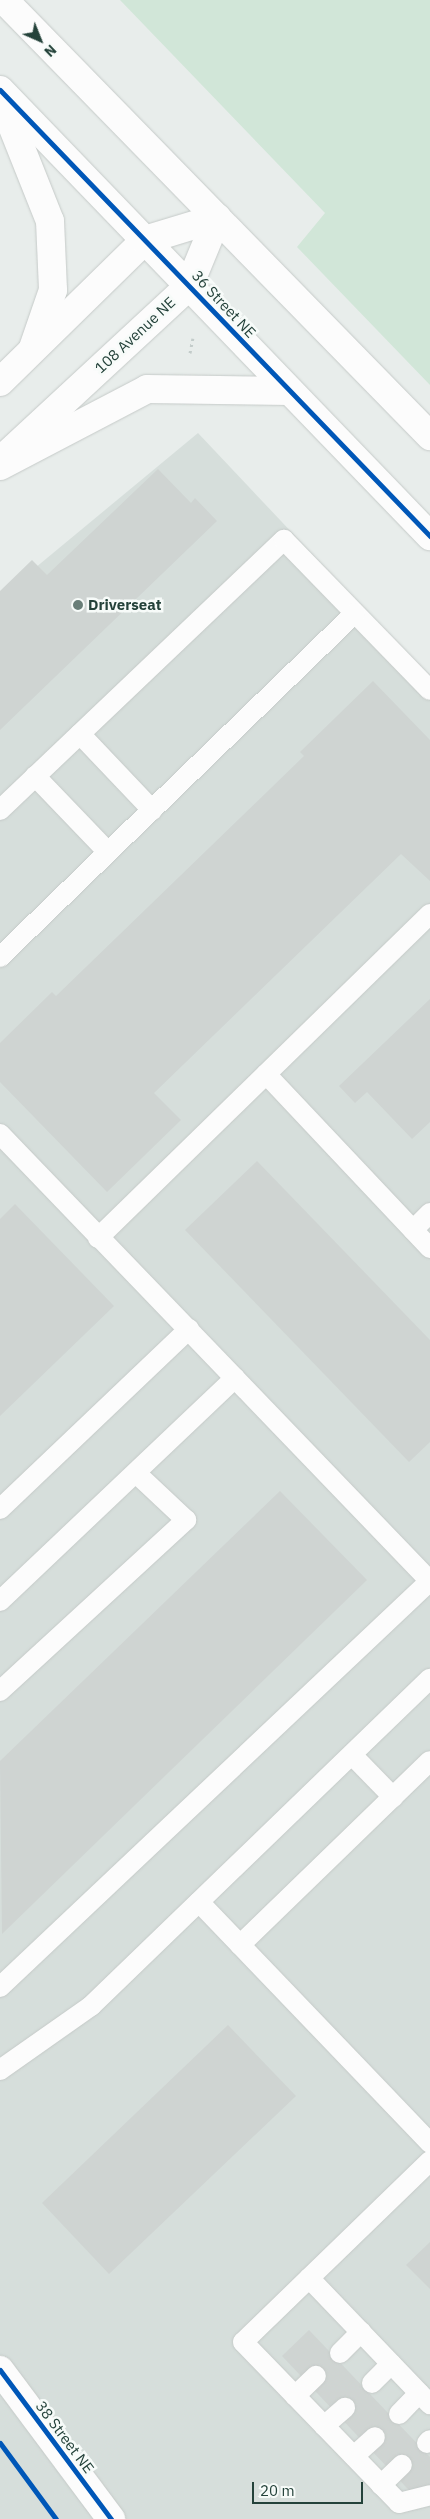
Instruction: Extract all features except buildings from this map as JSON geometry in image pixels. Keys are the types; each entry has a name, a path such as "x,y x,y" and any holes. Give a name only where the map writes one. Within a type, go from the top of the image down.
{"street":[{"path":"4,0 430,436"},
{"name":"36 Street NE","path":"0,90 430,536"},
{"path":"0,97 50,221 53,290 33,348"},
{"path":"0,382 145,240 217,218"},
{"name":"108 Avenue NE","path":"0,461 189,286 217,218"},
{"path":"0,466 147,389 289,391"},
{"name":"38 Street NE","path":"0,2370 110,2519"}],"lane":[{"path":"0,810 284,540 430,690"},
{"path":"0,957 355,613"},
{"path":"80,734 152,810"},
{"path":"35,776 108,852"},
{"path":"98,1238 430,914"},
{"path":"266,1074 430,1248"},
{"path":"0,1987 430,1581 189,1329 4,1146"},
{"path":"413,1230 430,1213"},
{"path":"0,1509 189,1329"},
{"path":"0,1601 235,1378"},
{"path":"0,1691 186,1520 136,1473"},
{"path":"0,2070 91,2006 430,1679"},
{"path":"352,1755 393,1798"},
{"path":"240,1944 430,1761"},
{"path":"199,1902 430,2143"},
{"path":"430,2160 243,2342 399,2503 430,2495"},
{"path":"310,2278 425,2399 399,2414"},
{"path":"340,2353 361,2332"},
{"path":"372,2383 391,2364"},
{"path":"295,2396 316,2376"},
{"path":"324,2426 345,2408"},
{"path":"354,2456 375,2437"},
{"path":"381,2485 402,2465"}],"path":[{"path":"190,353 193,338"}],"shaded area":[{"path":"198,433 430,679 430,2519 0,2519 0,597"}],"green space":[{"path":"120,0 430,0 430,385 297,247 325,213"}],"cycle path":[{"path":"0,90 430,536"},
{"path":"0,2370 111,2519"},
{"path":"0,2443 56,2519"}],"place":[{"name":"Driverseat","path":"78,605"}]}
